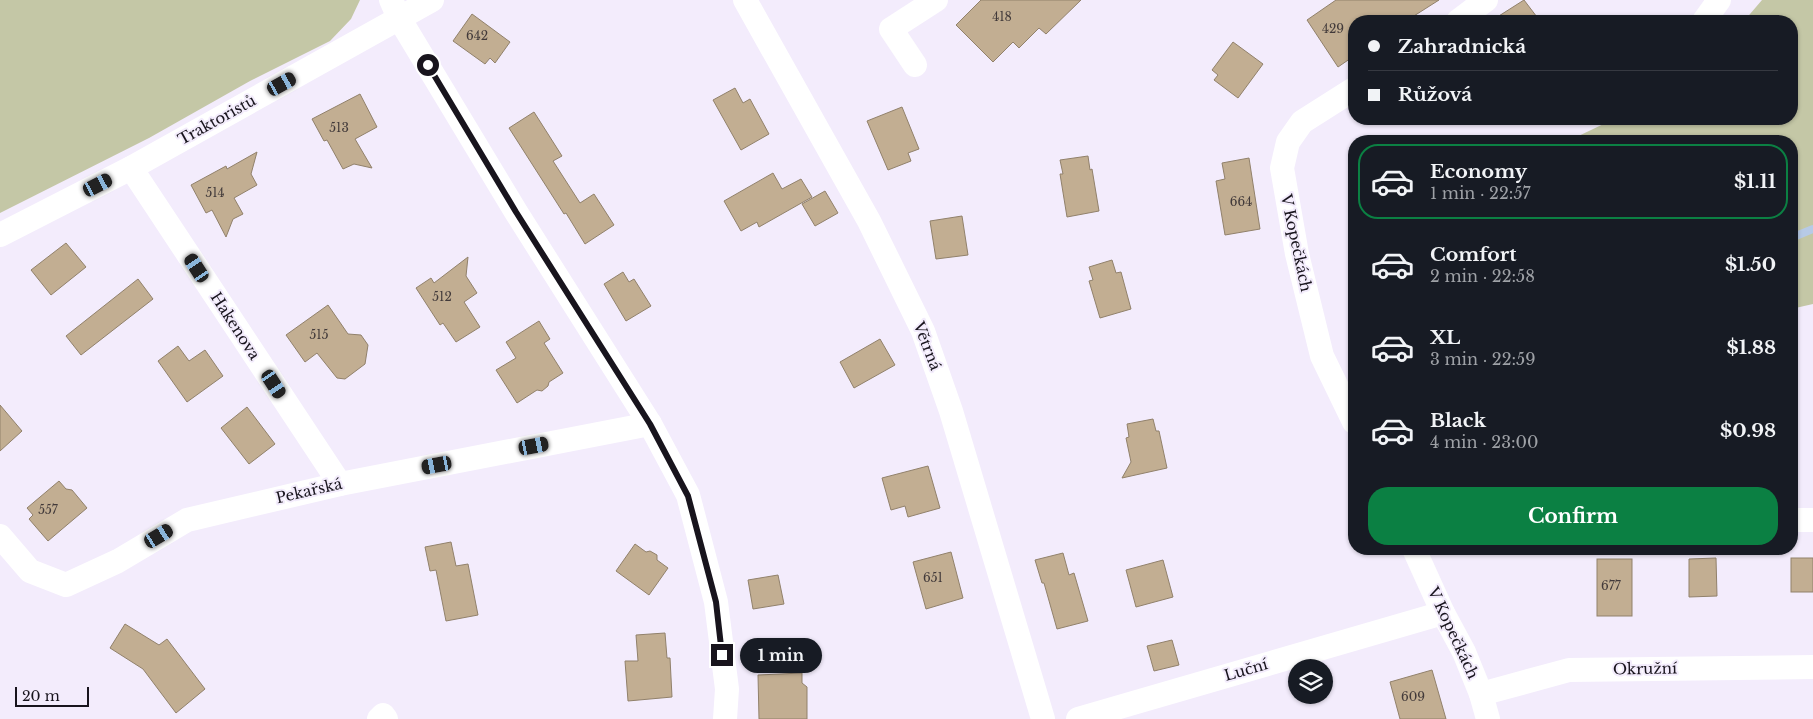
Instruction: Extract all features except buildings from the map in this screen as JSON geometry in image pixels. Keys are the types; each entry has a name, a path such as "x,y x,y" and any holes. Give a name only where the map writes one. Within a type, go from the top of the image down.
{"street":[{"name":"Traktoristů","path":"0,235 131,168 395,9 432,0"},
{"name":"Větrná","path":"744,0 869,221 923,331 951,411 1043,719"},
{"path":"915,65 891,30 936,0"},
{"path":"1466,15 1486,0"},
{"path":"1708,15 1719,0"},
{"path":"395,9 516,212 650,424 688,496 716,602 727,689 725,719"},
{"name":"V Kopečkách","path":"1348,93 1302,122 1288,142 1282,168 1297,254 1322,356 1348,410"},
{"name":"Hakenova","path":"131,168 340,484"},
{"name":"Pekařská","path":"0,536 30,571 66,586 118,561 187,520 340,484 650,424"},
{"path":"1798,520 1813,520"},
{"name":"V Kopečkách","path":"1417,555 1443,613 1464,652 1481,694 1488,719"},
{"name":"Luční","path":"1086,718 1443,613"},
{"name":"Okružní","path":"1481,694 1569,670 1813,667"}],"green space":[{"path":"0,0 360,0 351,19 330,41 250,81 149,138 0,213"},
{"path":"1762,0 1813,0 1813,304 1798,307 1798,135 1581,135 1601,125 1798,125 1798,15 1749,15"}],"waterway":[{"path":"1798,235 1813,229"}],"route":[{"path":"428,65 516,212 650,424 688,496 716,602 722,655"}]}
